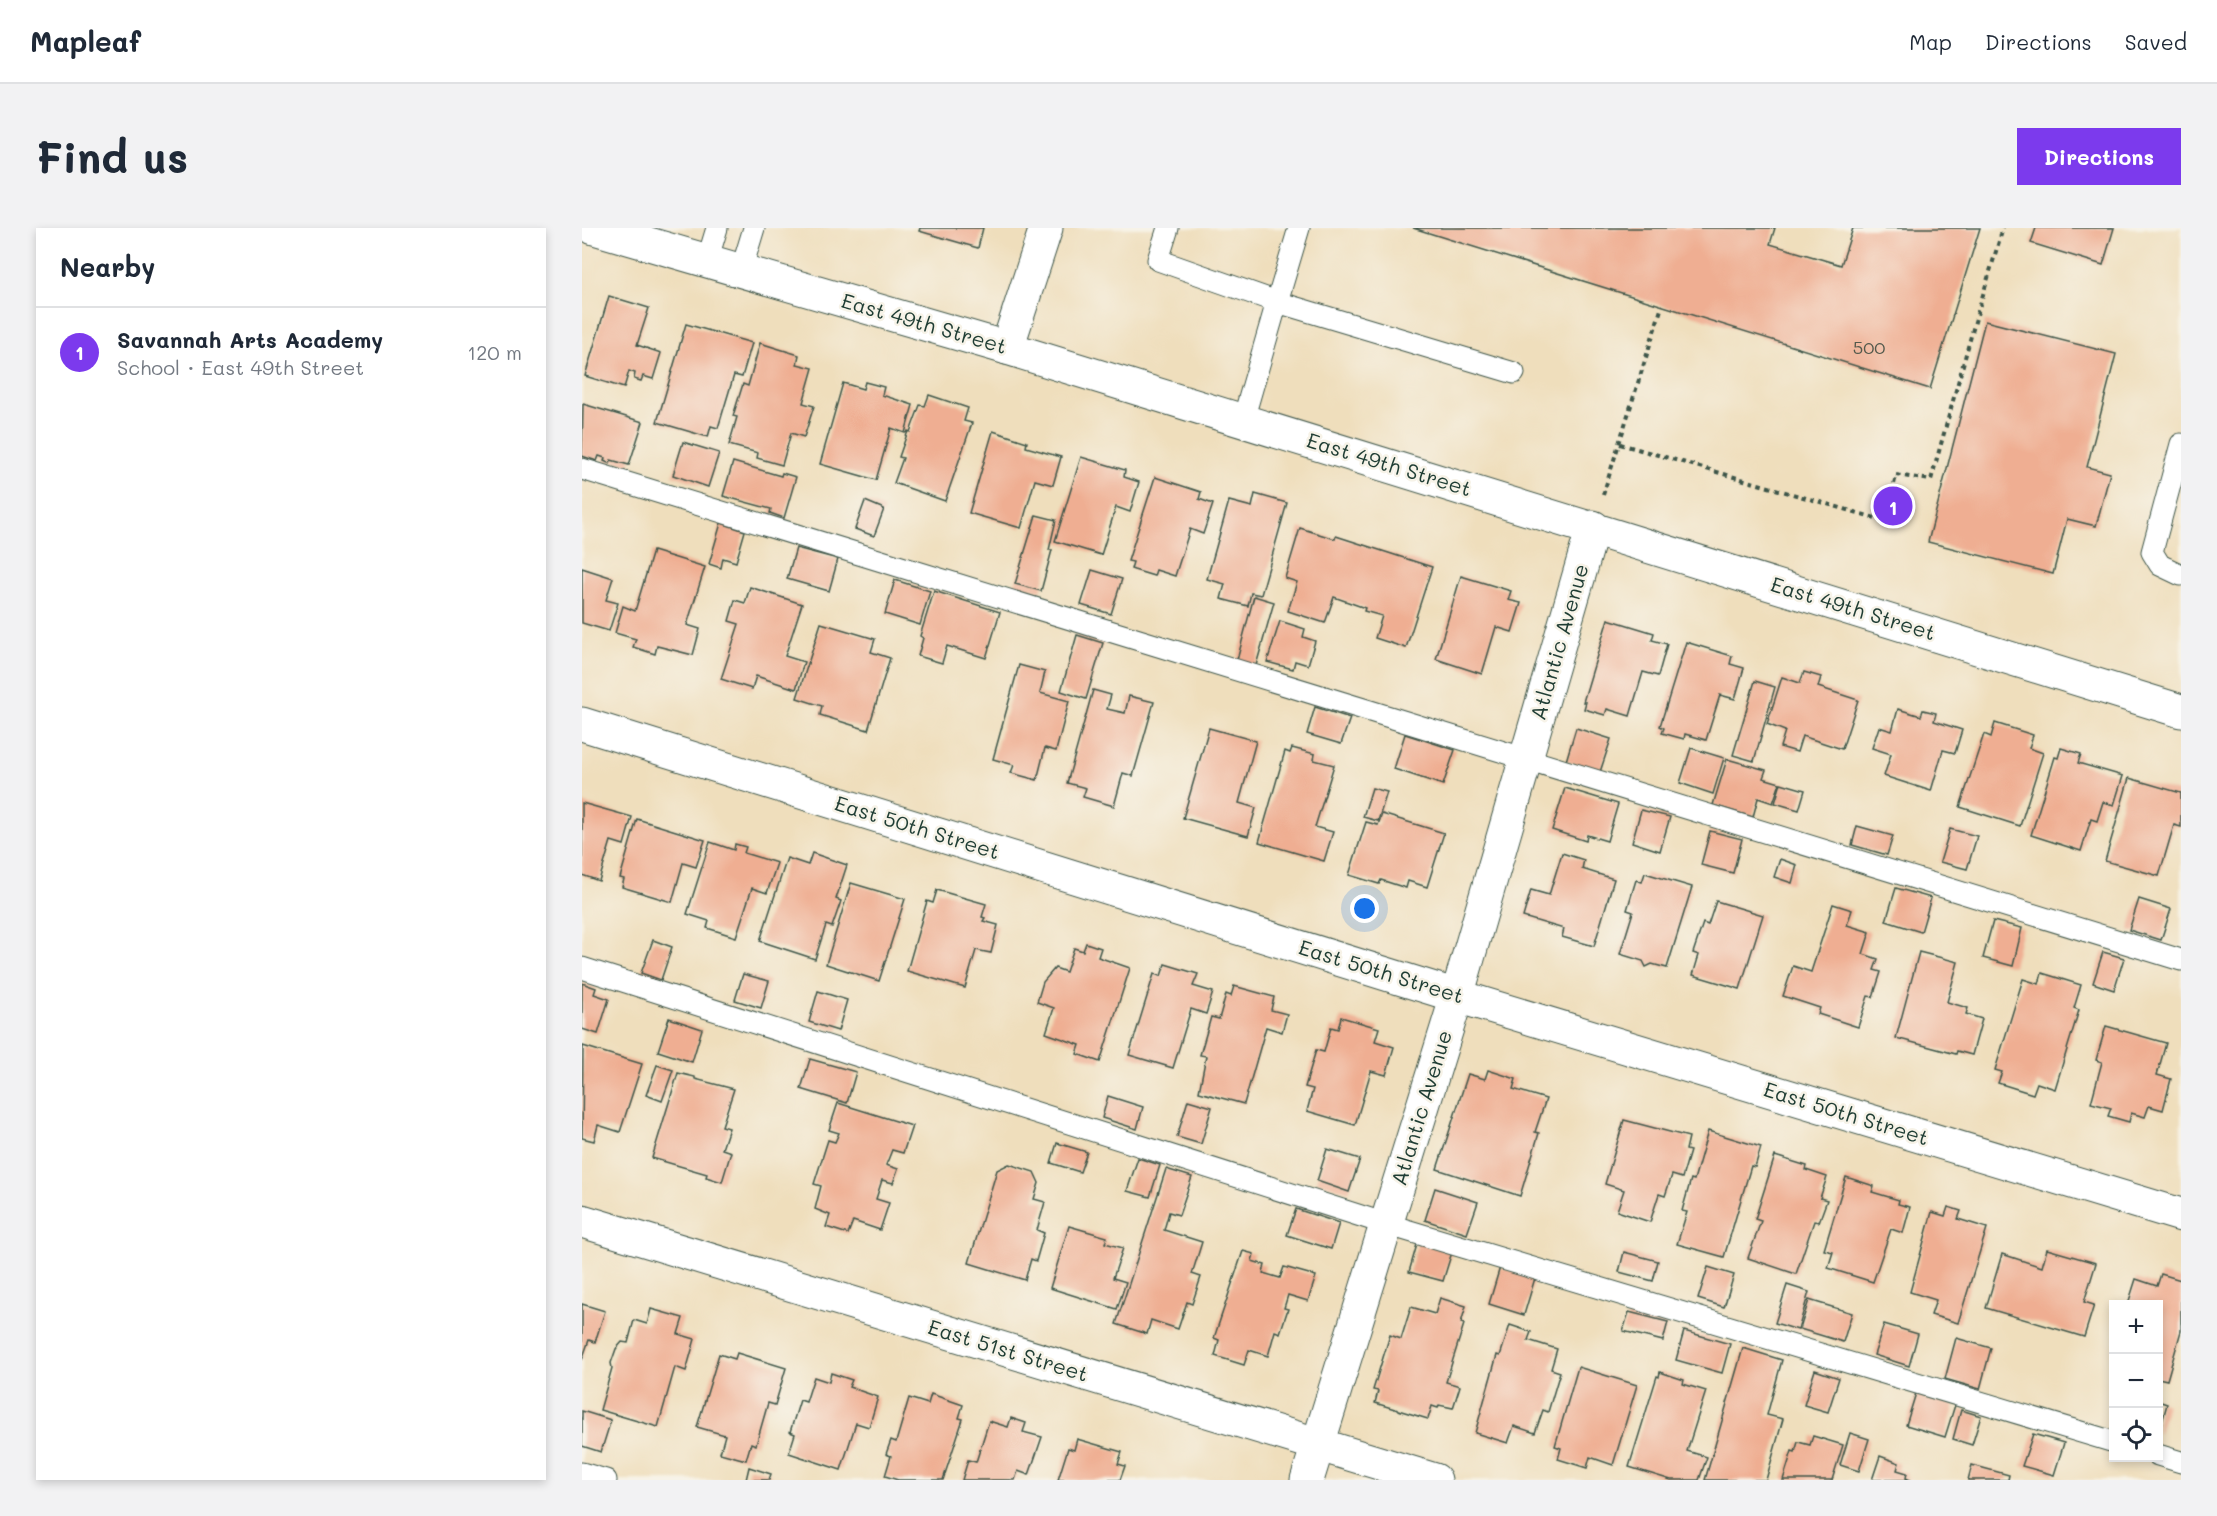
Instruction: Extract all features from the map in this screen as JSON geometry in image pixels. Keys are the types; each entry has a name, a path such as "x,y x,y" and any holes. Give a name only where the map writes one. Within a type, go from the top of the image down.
{"street":[{"name":"East 49th Street","path":"594,228 1007,348 2181,711"},
{"path":"1007,348 1046,228"},
{"name":"Atlantic Avenue","path":"1307,1480 1456,996 1593,528"},
{"name":"East 50th Street","path":"582,724 1456,996 2181,1215"},
{"name":"East 51st Street","path":"582,1221 1435,1480"}],"lane":[{"path":"707,261 717,228"},
{"path":"741,271 754,228"},
{"path":"1168,228 1158,260 1277,302 1514,373"},
{"path":"1243,420 1299,228"},
{"path":"2181,444 2152,552 2160,565 2181,575"},
{"path":"582,469 2181,960"},
{"path":"582,968 1386,1224 2109,1441"},
{"path":"2163,1457 2181,1462"},
{"path":"582,1473 606,1480"}],"path":[{"path":"1620,444 1886,521 1896,475 1931,480 2002,228"},
{"path":"1593,528 1662,306"}],"building":[{"path":"920,228 983,228 978,248 919,231"},
{"path":"1413,228 1775,228 1770,244 1841,265 1853,228 1980,228 1930,389"},
{"path":"2036,228 2114,228 2103,265 2031,243"},
{"path":"609,296 649,308 637,345 661,353 653,379 643,376 641,381 634,379 635,373 629,371 624,388 585,376"},
{"path":"1985,321 2116,354 2087,467 2110,473 2096,526 2067,519 2053,574 1928,542"},
{"path":"686,324 752,343 742,377 734,375 718,428 711,426 708,437 657,422"},
{"path":"760,343 799,355 797,364 813,368 803,403 814,406 804,437 791,433 782,465 757,458 758,453 729,445 737,417 733,416 743,384 748,386"},
{"path":"865,382 884,387 882,395 913,405 905,433 891,428 876,480 820,464 843,383 863,389"},
{"path":"929,395 968,408 964,421 972,423 945,501 894,483 903,458 899,457 908,431 910,432 920,405 925,406"},
{"path":"583,404 643,422 629,465 611,460 610,464 604,461 605,458 599,456 597,461 582,456"},
{"path":"993,431 1027,442 1026,447 1061,457 1053,485 1035,480 1021,528 969,513"},
{"path":"683,442 719,453 708,487 673,475"},
{"path":"1081,457 1125,470 1124,477 1139,482 1130,512 1116,507 1101,555 1055,541"},
{"path":"733,462 781,476 782,473 796,477 784,518 770,513 771,509 723,496"},
{"path":"1155,477 1201,492 1199,499 1213,504 1203,534 1190,529 1175,576 1156,570 1154,576 1134,570 1131,569 1133,562 1128,561"},
{"path":"1255,494 1287,503 1261,595 1251,593 1248,606 1221,599 1225,584 1207,579 1229,501 1252,507"},
{"path":"865,501 884,509 874,536 855,529"},
{"path":"1036,515 1056,520 1049,550 1052,550 1041,591 1015,584"},
{"path":"721,523 745,531 736,562 723,558 721,568 709,564"},
{"path":"1300,528 1335,539 1336,536 1432,567 1406,648 1375,638 1382,616 1364,611 1365,608 1334,597 1325,623 1288,611 1297,582 1285,578"},
{"path":"796,548 838,559 829,591 787,579"},
{"path":"653,551 705,567 687,625 700,629 693,655 657,646 655,654 633,647 636,639 615,633 623,606 635,611"},
{"path":"582,568 613,578 606,600 618,603 609,631 582,623"},
{"path":"1092,570 1122,579 1111,614 1081,605"},
{"path":"1461,576 1511,591 1508,600 1521,603 1512,632 1496,627 1482,674 1436,659"},
{"path":"895,580 930,591 920,625 885,614"},
{"path":"750,587 802,604 785,656 804,662 796,689 756,676 752,689 721,679 739,624 729,621 735,600 745,603"},
{"path":"934,591 1000,612 986,658 947,646 942,663 918,656 923,638 920,636"},
{"path":"1254,596 1274,602 1255,669 1236,664"},
{"path":"1608,619 1654,633 1652,640 1667,644 1658,676 1643,672 1630,716 1607,709 1605,715 1584,709 1586,702 1583,702"},
{"path":"1280,621 1305,629 1303,637 1315,641 1308,665 1295,661 1293,669 1267,662"},
{"path":"821,623 875,639 871,652 890,658 868,730 820,715 822,706 797,698"},
{"path":"1077,635 1103,643 1086,699 1061,691"},
{"path":"1686,642 1732,656 1730,664 1744,668 1735,699 1720,695 1706,740 1685,734 1684,739 1662,733 1664,728 1660,726"},
{"path":"1019,665 1045,672 1040,693 1069,701 1056,751 1045,748 1037,780 1011,773 1014,765 993,759"},
{"path":"1804,672 1821,677 1818,687 1858,700 1842,749 1802,736 1797,752 1780,747 1785,731 1767,724 1782,677 1800,683"},
{"path":"1755,681 1775,687 1754,761 1733,755"},
{"path":"1093,690 1111,695 1107,709 1125,713 1129,696 1154,702 1133,776 1123,773 1114,806 1083,797 1086,788 1067,783"},
{"path":"1315,707 1350,718 1341,744 1307,734"},
{"path":"1898,709 1921,716 1923,710 1936,713 1934,721 1962,730 1955,753 1943,750 1931,791 1884,776 1891,754 1872,748 1879,727 1892,731"},
{"path":"1995,723 2033,735 2029,748 2043,753 2020,826 1960,807 1984,734 1991,737"},
{"path":"1209,728 1256,741 1239,803 1256,808 1248,836 1183,818"},
{"path":"1576,728 1611,739 1600,772 1566,761"},
{"path":"1405,734 1455,750 1443,785 1394,769"},
{"path":"1292,748 1315,754 1314,760 1334,765 1315,827 1333,832 1324,861 1259,842 1285,751 1290,753"},
{"path":"1691,748 1724,758 1713,794 1680,783"},
{"path":"2061,748 2081,754 2078,763 2123,776 2114,805 2103,802 2097,821 2091,819 2081,851 2031,835 2055,757 2058,758"},
{"path":"1727,759 1766,770 1763,778 1780,783 1773,803 1758,798 1753,817 1713,805"},
{"path":"2129,778 2181,793 2181,827 2174,825 2159,876 2105,861"},
{"path":"1781,783 1805,790 1799,810 1775,803"},
{"path":"1372,788 1387,792 1378,821 1363,817"},
{"path":"1565,788 1618,804 1607,841 1587,835 1586,841 1552,830"},
{"path":"582,803 632,817 624,845 611,841 599,881 582,875"},
{"path":"1641,810 1670,817 1660,851 1632,842"},
{"path":"1382,814 1444,833 1427,887 1408,881 1406,888 1381,880 1379,884 1349,875 1366,822 1378,825"},
{"path":"637,819 705,840 696,867 683,863 672,902 622,887 624,879 620,878"},
{"path":"1857,826 1893,836 1887,855 1852,845"},
{"path":"1950,829 1977,836 1967,869 1940,862"},
{"path":"1710,831 1742,839 1733,873 1701,865"},
{"path":"710,842 734,850 735,844 746,847 744,853 777,863 767,893 752,888 736,937 707,928 709,921 687,914"},
{"path":"812,853 847,865 836,899 841,901 832,927 826,925 815,959 760,941 787,858 808,865"},
{"path":"1562,853 1584,860 1582,869 1614,879 1594,946 1562,937 1564,929 1523,917 1531,890 1549,895"},
{"path":"1780,859 1797,865 1792,883 1774,877"},
{"path":"1645,873 1692,887 1667,968 1652,964 1646,967 1643,961 1620,954 1633,912 1627,910 1636,880 1642,882"},
{"path":"851,883 905,899 879,981 826,964"},
{"path":"1896,888 1931,898 1921,932 1886,921"},
{"path":"937,890 986,904 983,921 998,925 991,953 976,950 965,988 907,971 927,901 933,903"},
{"path":"2139,899 2171,909 2161,940 2129,930"},
{"path":"1716,901 1763,915 1740,989 1693,975 1699,955 1693,953 1703,923 1708,925"},
{"path":"1833,904 1852,910 1847,925 1870,932 1863,954 1878,959 1874,970 1881,972 1873,997 1868,996 1858,1027 1818,1014 1820,1008 1783,996 1793,966 1811,972"},
{"path":"1993,921 2022,928 2013,966 1983,958"},
{"path":"653,940 672,947 661,980 641,973"},
{"path":"1086,943 1101,948 1098,957 1130,968 1100,1062 1077,1054 1080,1045 1046,1033 1054,1008 1037,1002 1043,982 1055,968 1066,972 1074,948 1083,951"},
{"path":"1919,952 1958,962 1947,1002 1968,1008 1966,1014 1982,1019 1972,1055 1957,1051 1956,1054 1896,1038"},
{"path":"2103,952 2124,958 2114,990 2093,983"},
{"path":"1165,964 1198,974 1193,986 1213,992 1206,1014 1191,1009 1173,1068 1129,1055 1154,974 1161,976"},
{"path":"2042,973 2081,985 2074,1008 2079,1010 2055,1089 2037,1083 2033,1094 1998,1083 2002,1072 1995,1070 2023,979 2039,984"},
{"path":"743,974 769,981 761,1008 735,1000"},
{"path":"582,983 596,988 594,994 609,999 598,1034 582,1029"},
{"path":"1234,986 1274,997 1271,1010 1287,1014 1282,1032 1266,1027 1244,1104 1199,1092 1206,1056 1200,1055 1211,1017 1219,1019 1226,994 1231,996"},
{"path":"818,991 847,1000 838,1031 809,1022"},
{"path":"1341,1017 1379,1028 1375,1041 1394,1047 1386,1075 1371,1071 1355,1125 1307,1111 1313,1089 1305,1087 1316,1050 1324,1052 1331,1027 1338,1029"},
{"path":"669,1018 702,1029 692,1062 658,1051"},
{"path":"2106,1026 2166,1043 2157,1075 2171,1079 2163,1110 2149,1106 2145,1117 2131,1113 2129,1122 2108,1116 2111,1108 2091,1103 2102,1062 2096,1060"},
{"path":"583,1046 642,1064 620,1132 598,1125 594,1141 582,1138"},
{"path":"810,1059 856,1072 847,1103 801,1089"},
{"path":"657,1065 673,1070 662,1101 646,1095"},
{"path":"1488,1070 1516,1079 1513,1089 1546,1099 1535,1132 1539,1133 1520,1196 1437,1169 1468,1074 1485,1079"},
{"path":"678,1073 734,1089 722,1126 729,1128 722,1149 731,1152 722,1182 706,1177 707,1174 652,1158"},
{"path":"1108,1096 1143,1107 1137,1129 1102,1118"},
{"path":"1188,1100 1212,1107 1201,1144 1177,1137"},
{"path":"838,1103 912,1126 903,1153 892,1150 886,1165 898,1169 893,1183 882,1180 876,1199 889,1203 880,1230 853,1221 848,1234 826,1227 830,1215 815,1209 821,1186 814,1184 828,1140 835,1142 839,1133 829,1130"},
{"path":"1624,1120 1689,1137 1686,1150 1690,1151 1682,1178 1672,1175 1665,1196 1659,1194 1650,1222 1617,1211 1624,1190 1605,1184"},
{"path":"1708,1131 1761,1147 1755,1167 1751,1166 1724,1257 1677,1244 1687,1212 1682,1211 1691,1179 1694,1180"},
{"path":"1057,1143 1087,1152 1080,1172 1051,1163"},
{"path":"1327,1149 1360,1159 1349,1192 1317,1181"},
{"path":"1775,1156 1807,1166 1806,1170 1827,1177 1820,1198 1827,1200 1819,1222 1814,1221 1796,1274 1748,1258 1761,1221 1755,1219"},
{"path":"1138,1158 1160,1165 1150,1197 1127,1191"},
{"path":"1009,1164 1034,1172 1039,1183 1034,1199 1045,1202 1037,1230 1044,1233 1036,1261 1031,1259 1025,1280 969,1263 997,1170"},
{"path":"1166,1169 1192,1177 1179,1215 1169,1212 1164,1230 1202,1242 1192,1274 1201,1277 1192,1304 1187,1302 1178,1329 1151,1320 1147,1334 1116,1324"},
{"path":"1846,1177 1874,1186 1872,1192 1899,1200 1898,1204 1910,1207 1903,1233 1891,1229 1873,1282 1828,1268 1833,1252 1824,1250"},
{"path":"1435,1188 1478,1202 1467,1234 1425,1220"},
{"path":"1948,1207 1961,1211 1958,1219 1987,1228 1958,1323 1931,1315 1936,1300 1910,1292 1932,1212 1945,1216"},
{"path":"1296,1209 1339,1223 1331,1249 1287,1235"},
{"path":"1069,1226 1107,1237 1105,1243 1123,1248 1113,1278 1126,1282 1117,1309 1050,1288"},
{"path":"1418,1241 1452,1252 1443,1281 1409,1272"},
{"path":"2047,1249 2096,1263 2084,1302 2094,1305 2084,1337 1986,1308 2002,1254 2042,1267"},
{"path":"1243,1251 1254,1254 1252,1261 1265,1265 1263,1273 1280,1278 1284,1267 1316,1276 1308,1301 1288,1295 1284,1308 1288,1309 1280,1333 1275,1331 1268,1356 1249,1350 1244,1365 1215,1356 1219,1340 1214,1338"},
{"path":"1624,1252 1658,1261 1653,1281 1619,1272"},
{"path":"1500,1267 1535,1278 1524,1315 1489,1304"},
{"path":"1708,1267 1734,1275 1724,1307 1698,1299"},
{"path":"2161,1274 2181,1280 2181,1331 2167,1380 2163,1379 2163,1300 2129,1300 2136,1279 2157,1286"},
{"path":"1787,1285 1809,1292 1798,1330 1775,1323"},
{"path":"1440,1298 1466,1306 1461,1323 1464,1324 1446,1382 1460,1386 1453,1408 1432,1406 1428,1419 1375,1403 1378,1391 1373,1390 1390,1335 1401,1339 1411,1307 1435,1314"},
{"path":"1809,1300 1852,1313 1843,1342 1800,1329"},
{"path":"582,1304 605,1311 595,1342 589,1340 582,1360"},
{"path":"651,1309 683,1318 678,1334 695,1339 686,1371 675,1367 658,1427 600,1410 616,1349 622,1342 628,1343 634,1320 647,1324"},
{"path":"1629,1312 1668,1322 1663,1341 1623,1331"},
{"path":"1884,1324 1918,1334 1909,1366 1874,1355"},
{"path":"1510,1325 1531,1332 1528,1340 1557,1349 1551,1369 1560,1372 1548,1412 1543,1410 1535,1433 1514,1426 1508,1443 1475,1433 1497,1355 1500,1356"},
{"path":"1684,1331 1730,1344 1722,1373 1676,1360"},
{"path":"1956,1338 1991,1348 1980,1389 1945,1379"},
{"path":"1743,1348 1782,1360 1767,1415 1783,1419 1766,1480 1705,1480"},
{"path":"737,1353 786,1368 775,1405 768,1403 756,1445 751,1443 746,1460 720,1453 725,1435 697,1427 719,1354 735,1359"},
{"path":"1578,1367 1637,1385 1613,1465 1590,1457 1587,1468 1558,1459 1561,1448 1555,1446"},
{"path":"1815,1370 1839,1378 1828,1412 1804,1405"},
{"path":"1660,1372 1684,1380 1683,1384 1706,1391 1687,1451 1707,1457 1699,1480 1671,1480 1629,1467"},
{"path":"831,1373 852,1380 849,1387 878,1397 869,1427 856,1423 841,1470 789,1453 795,1434 790,1432 800,1400 806,1402 814,1377 829,1382"},
{"path":"1916,1393 1955,1405 1945,1437 1906,1425"},
{"path":"931,1394 963,1405 959,1418 963,1419 943,1480 898,1480 885,1476 891,1456 886,1454 891,1440 896,1442 909,1398 928,1404"},
{"path":"2163,1403 2167,1404 2163,1418"},
{"path":"1961,1410 1981,1416 1972,1445 1953,1439"},
{"path":"582,1411 611,1420 601,1452 582,1446"},
{"path":"1011,1418 1026,1423 1023,1432 1042,1437 1029,1475 1018,1471 1015,1480 962,1480 968,1460 976,1462 989,1421 1008,1427"},
{"path":"1850,1433 1869,1439 1859,1471 1840,1465"},
{"path":"2033,1434 2064,1443 2054,1475 2022,1466"},
{"path":"1813,1436 1843,1445 1832,1480 1783,1480 1792,1451 1795,1452 1798,1442 1810,1445"},
{"path":"1077,1439 1122,1452 1118,1464 1125,1466 1120,1480 1058,1480 1068,1448 1074,1450"},
{"path":"1880,1456 1899,1463 1897,1470 1907,1473 1906,1478 1910,1480 1872,1480"},
{"path":"1972,1465 2009,1475 2008,1480 1968,1480"},
{"path":"749,1467 771,1474 769,1480 746,1480"}],"place":[{"name":"Savannah Arts Academy","path":"1893,506"}]}
